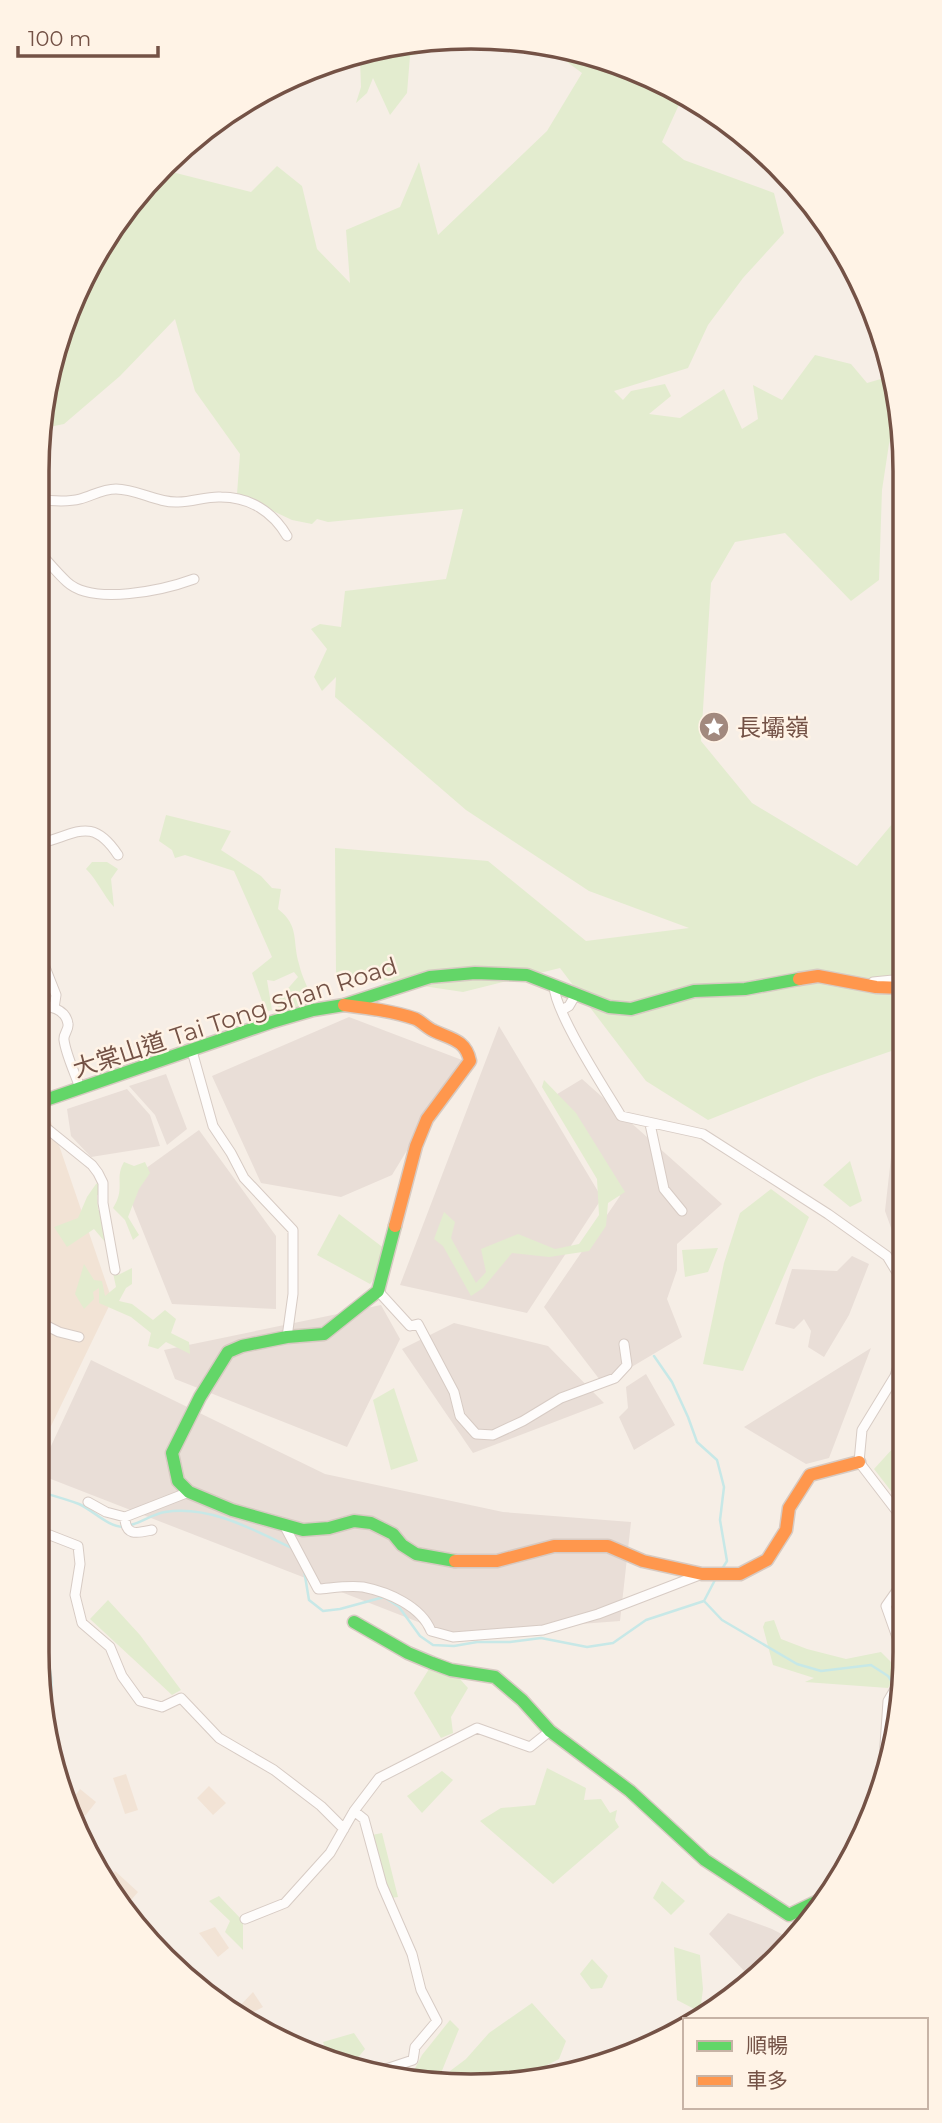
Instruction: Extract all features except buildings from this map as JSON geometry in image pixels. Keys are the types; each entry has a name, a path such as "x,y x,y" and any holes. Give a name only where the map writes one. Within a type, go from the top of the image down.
{"street":[{"path":"49,501 65,502 103,490 117,489 166,502 222,497 261,506 277,520 287,536"},
{"path":"49,563 67,582 96,593 143,593 194,579"},
{"path":"49,840 92,831 107,838 118,855"},
{"name":"大棠山道 Tai Tong Shan Road","path":"49,1099 313,1010 344,1005 430,977 475,973 527,975 609,1007 631,1009 694,990 745,989 818,976 893,987"},
{"path":"49,977 56,995 54,1008"},
{"name":"大棠山道 Tai Tong Shan Road","path":"857,983 893,980"},
{"path":"554,986 562,1010 621,1116 703,1134 828,1214 887,1256 893,1266"},
{"path":"562,1010 569,1006 576,994"},
{"path":"344,1005 376,1009 419,1020 425,1028 463,1042 470,1052 470,1061 427,1119 416,1146 378,1291 324,1334 287,1337 242,1346 228,1352 200,1397 172,1453 178,1481 189,1492 232,1510 303,1530 329,1528 354,1521 371,1523 393,1534 402,1545 416,1554 444,1561 497,1561 554,1546 608,1546 643,1561 702,1574 740,1574 767,1560 786,1530 789,1508 810,1475 859,1462"},
{"path":"49,1006 68,1022 64,1040 80,1088"},
{"path":"192,1051 213,1126 244,1178 293,1230 293,1294 287,1337"},
{"path":"650,1124 664,1189 682,1211"},
{"path":"49,1130 92,1165 103,1183 103,1203 116,1270"},
{"path":"378,1291 410,1326 418,1324 454,1392 460,1416 476,1434 493,1435 561,1398 615,1378 627,1365 624,1344"},
{"path":"49,1327 79,1337"},
{"path":"893,1379 862,1430 859,1462 893,1506"},
{"path":"127,1524 189,1492"},
{"path":"88,1502 127,1524 135,1534 152,1530"},
{"path":"284,1525 318,1589 362,1587 409,1604 424,1618 431,1631 453,1637 543,1630 598,1614 702,1574"},
{"path":"49,1535 78,1546 80,1564 75,1595 82,1623 110,1647 122,1676 140,1701 162,1707 181,1698 219,1738 274,1770 321,1806 344,1829"},
{"path":"893,1596 886,1606 893,1626"},
{"path":"354,1622 408,1653 432,1663 451,1670 495,1677 522,1700 550,1731 630,1791 705,1860 789,1915 808,1907"},
{"path":"886,1725 890,1698"},
{"path":"245,1919 285,1903 330,1853 354,1811 379,1778 477,1728 530,1747 550,1731"},
{"path":"354,1811 364,1819 382,1885 412,1954 421,1990 437,2021 415,2047 413,2060 393,2067"}],"shaded area":[{"path":"349,1017 462,1060 392,1175 341,1197 261,1183 212,1076"},
{"path":"499,1026 602,1198 527,1313 400,1285"},
{"path":"166,1074 187,1129 167,1145 155,1115 129,1086"},
{"path":"582,1079 722,1204 677,1244 677,1270 667,1299 682,1337 603,1384 544,1307 620,1196 554,1096"},
{"path":"127,1089 150,1115 160,1146 91,1157 71,1136 67,1109"},
{"path":"49,1116 112,1300 49,1430"},
{"path":"199,1130 276,1236 276,1309 172,1304 124,1184"},
{"path":"893,1140 893,1233 885,1211"},
{"path":"852,1256 869,1264 849,1315 824,1357 808,1347 811,1331 804,1319 794,1329 775,1324 792,1269 837,1271"},
{"path":"381,1305 400,1339 347,1447 175,1379 164,1350"},
{"path":"454,1323 548,1346 604,1403 473,1453 402,1349"},
{"path":"871,1348 829,1458 806,1464 744,1427"},
{"path":"91,1360 325,1474 503,1512 631,1522 620,1621 449,1634 49,1478 49,1450"},
{"path":"646,1374 675,1425 634,1450 619,1417 628,1408 626,1387"},
{"path":"126,1774 138,1810 125,1814 113,1778"},
{"path":"209,1786 226,1803 213,1815 197,1798"},
{"path":"80,1789 96,1802 85,1816 74,1797"},
{"path":"115,1871 138,1892 130,1901 120,1886 112,1874"},
{"path":"728,1913 783,1935 745,1972 709,1934"},
{"path":"215,1927 229,1948 218,1957 199,1933"},
{"path":"253,1992 263,2007 253,2012 241,2005"}],"green space":[{"path":"424,52 410,56 407,93 390,115 373,78 367,93 356,103 361,87 360,64"},
{"path":"564,59 607,71 679,104 662,142 684,160 774,193 784,233 743,278 708,325 688,368 614,391 623,400 631,391 665,384 671,396 649,414 680,418 724,389 742,429 758,419 753,385 782,400 815,355 851,364 867,383 883,378 889,416 891,436 882,490 879,580 851,601 785,533 735,542 711,583 701,741 752,803 857,866 893,823 893,1050 816,1077 708,1120 646,1081 560,968 463,992 336,973 335,848 488,861 586,941 689,928 589,891 466,810 335,697 336,677 322,691 314,677 327,649 311,629 320,624 341,627 345,591 446,579 463,509 328,522 317,519 312,524 292,520 237,494 240,454 195,391 175,319 120,376 64,424 52,426 63,362 71,335 93,284 136,214 174,172 251,192 277,166 302,186 317,249 350,283 346,230 400,207 419,162 438,235 547,131 582,73"},
{"path":"166,815 231,831 221,850 261,876 272,888 281,889 278,909 290,922 300,969 316,1005 296,1008 281,1015 276,1002 298,977 294,972 274,981 267,980 272,1010 266,1012 252,973 272,957 234,871 185,855 175,858 172,850 159,841"},
{"path":"92,862 107,862 118,869 111,879 114,907 86,869"},
{"path":"544,1080 576,1113 625,1192 608,1203 606,1226 589,1251 549,1257 512,1253 483,1288 471,1296 443,1246 434,1239 444,1212 455,1222 451,1238 476,1283 486,1272 481,1249 518,1234 555,1249 579,1244 599,1215 597,1179 542,1087"},
{"path":"850,1161 862,1201 850,1207 823,1185"},
{"path":"124,1162 134,1166 145,1162 150,1173 139,1189 128,1217 139,1235 133,1240 125,1220 113,1208 119,1195 120,1174"},
{"path":"98,1183 101,1196 97,1195 98,1210 102,1209 105,1242 94,1229 67,1247 54,1227 78,1218 87,1197"},
{"path":"771,1189 809,1217 743,1371 703,1364 724,1263 740,1213"},
{"path":"339,1214 385,1249 382,1269 370,1284 317,1255"},
{"path":"718,1248 708,1272 685,1277 682,1250"},
{"path":"109,1254 120,1270 118,1275 132,1268 132,1284 126,1288 119,1301 132,1304 153,1320 165,1310 176,1319 171,1333 189,1342 190,1354 166,1342 158,1349 148,1346 151,1333 131,1317 99,1303 99,1288 93,1292 94,1299 84,1309 75,1294 84,1264 94,1280 102,1281 105,1296 116,1287"},
{"path":"394,1388 418,1461 391,1470 373,1400"},
{"path":"893,1448 893,1494 874,1469"},
{"path":"108,1600 140,1635 181,1690 172,1695 90,1619"},
{"path":"774,1620 781,1639 807,1649 846,1659 881,1652 893,1664 892,1682 888,1688 805,1682 814,1678 773,1665 763,1627 765,1622"},
{"path":"429,1669 459,1678 468,1688 451,1717 453,1733 441,1738 414,1693"},
{"path":"547,1768 586,1788 584,1800 601,1799 610,1813 617,1810 615,1820 619,1827 553,1884 480,1821 501,1808 535,1805"},
{"path":"442,1771 453,1780 422,1813 407,1796"},
{"path":"382,1833 398,1897 391,1898 372,1835"},
{"path":"662,1881 685,1901 671,1915 653,1898"},
{"path":"219,1896 243,1921 243,1950 225,1932 230,1921 209,1901"},
{"path":"674,1947 700,1955 703,1989 701,2006 695,2009 677,2000"},
{"path":"592,1959 608,1976 602,1988 591,1989 580,1974"},
{"path":"532,2003 566,2041 559,2059 542,2068 499,2073 449,2073 489,2033"},
{"path":"450,2020 459,2029 441,2073 414,2070 422,2055"},
{"path":"354,2033 365,2049 357,2059 325,2048 323,2042"}],"waterway":[{"path":"654,1356 672,1382 697,1442 717,1460 724,1487 720,1520 727,1561 722,1569"},
{"path":"49,1495 79,1504 106,1521 123,1527"},
{"path":"130,1525 165,1512 199,1512 231,1521 294,1549"},
{"path":"304,1570 309,1600 323,1611 384,1597 399,1607 420,1636 433,1645 454,1646 541,1638 587,1647 613,1643 646,1620 704,1601 716,1578"},
{"path":"704,1601 722,1620 797,1664 821,1671 871,1665 892,1681"},
{"path":"50,1668 52,1694"}],"traffic: fast":[{"path":"49,1099 272,1022 313,1010 344,1005 430,977 475,973 527,975 609,1007 631,1009 694,991 745,989 799,979"},
{"path":"395,1226 378,1291 324,1334 287,1337 242,1346 228,1352 200,1397 172,1453 178,1481 189,1492 232,1510 303,1530 329,1528 354,1521 371,1523 393,1534 402,1545 416,1554 455,1561"},
{"path":"354,1622 408,1653 432,1663 451,1670 495,1677 522,1700 550,1731 630,1791 705,1860 789,1915 808,1906"}],"traffic: slow":[{"path":"799,979 818,976 893,988"},
{"path":"344,1005 416,1019 431,1030 461,1044 470,1061 427,1119 416,1146 395,1226"},
{"path":"455,1561 497,1561 554,1546 608,1546 643,1561 702,1574 740,1574 767,1560 786,1530 789,1508 810,1475 859,1462"}],"place":[{"name":"長壩嶺","path":"714,727"}]}
